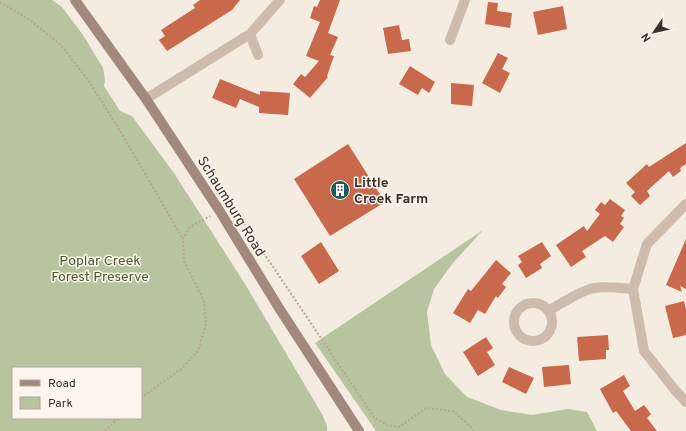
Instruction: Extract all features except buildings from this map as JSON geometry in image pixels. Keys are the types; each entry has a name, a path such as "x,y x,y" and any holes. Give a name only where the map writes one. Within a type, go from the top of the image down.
{"main road":[{"name":"Schaumburg Road","path":"75,0 146,99 219,210 279,308 359,431"}],"street":[{"path":"146,99 250,34 280,0"},
{"path":"450,40 465,0"},
{"path":"250,34 258,55"},
{"path":"686,204 647,244 633,289 644,351 686,402"},
{"path":"548,311 593,288 607,287 633,289"}],"path":[{"path":"0,2 30,20 61,45 88,80 122,134 182,239 184,261 204,301 206,324 198,351 181,369 142,397"},
{"path":"228,200 374,417 387,425 399,427 427,408 446,410 453,411 474,431"},
{"path":"182,239 190,227 219,210"},
{"path":"105,431 117,419"}],"green space":[{"name":"Poplar Creek Forest Preserve","path":"0,0 52,0 62,7 83,35 103,68 105,80 104,86 120,111 132,116 174,173 245,284 322,414 327,426 327,431 0,431"},
{"path":"483,230 453,263 434,289 427,312 431,345 445,374 467,397 501,410 532,415 568,409 587,412 597,431 376,431 315,343"}],"place":[{"name":"Little Creek Farm","path":"340,190"}]}
